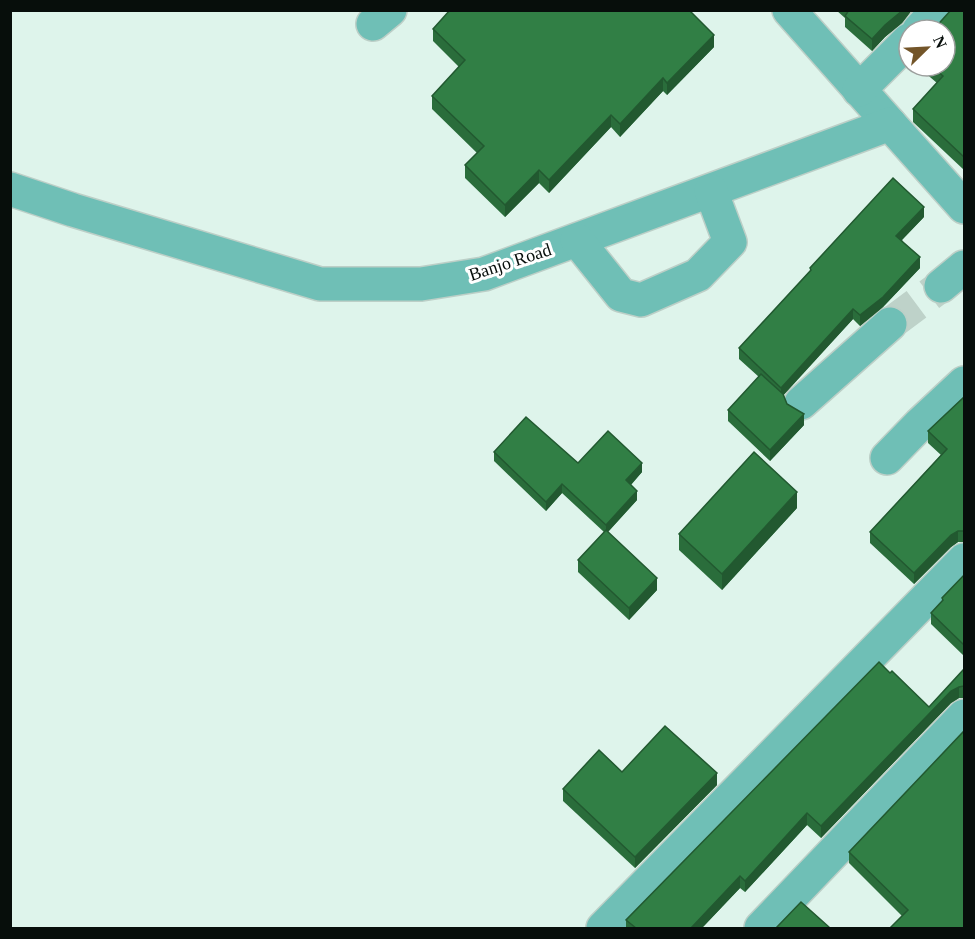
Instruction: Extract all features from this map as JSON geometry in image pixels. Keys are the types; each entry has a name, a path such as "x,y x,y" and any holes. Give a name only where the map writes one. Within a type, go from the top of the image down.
{"street":[{"path":"789,10 964,207"},
{"path":"859,90 897,52"},
{"name":"Banjo Road","path":"10,189 320,285 421,284 484,274 890,124"},
{"path":"577,240 621,295 641,300 698,274 730,242 711,190"},
{"path":"801,403 890,324"},
{"path":"887,458 964,383"},
{"path":"603,928 964,561"},
{"path":"761,928 964,716"}],"building":[{"path":"450,10 689,10 714,35 667,83 663,78 620,124 611,115 549,180 539,170 505,205 465,165 484,146 432,96 465,60 433,29"},
{"path":"849,10 903,10 872,39 845,16"},
{"path":"951,10 964,10 964,157 913,109 941,78 957,78 957,18 944,18"},
{"path":"893,178 924,207 896,236 920,257 883,297 860,315 853,309 781,388 739,348"},
{"path":"761,374 783,394 787,404 804,414 770,450 728,410"},
{"path":"964,397 964,531 951,535 914,573 870,532 947,449 928,431"},
{"path":"526,417 578,463 608,431 642,463 626,480 637,491 606,525 562,484 546,502 494,452"},
{"path":"754,452 797,492 722,574 679,534"},
{"path":"606,530 657,578 629,608 578,560"},
{"path":"964,575 964,645 931,613"},
{"path":"879,662 890,673 892,671 929,707 964,669 964,686 951,691 821,826 807,813 745,881 740,876 691,928 636,928 626,920"},
{"path":"665,726 717,773 635,857 563,789 599,750 622,772"},
{"path":"964,731 964,928 890,928 908,910 849,852"},
{"path":"801,902 830,928 776,928"}],"tunnel":[{"path":"890,324 941,286"}]}
